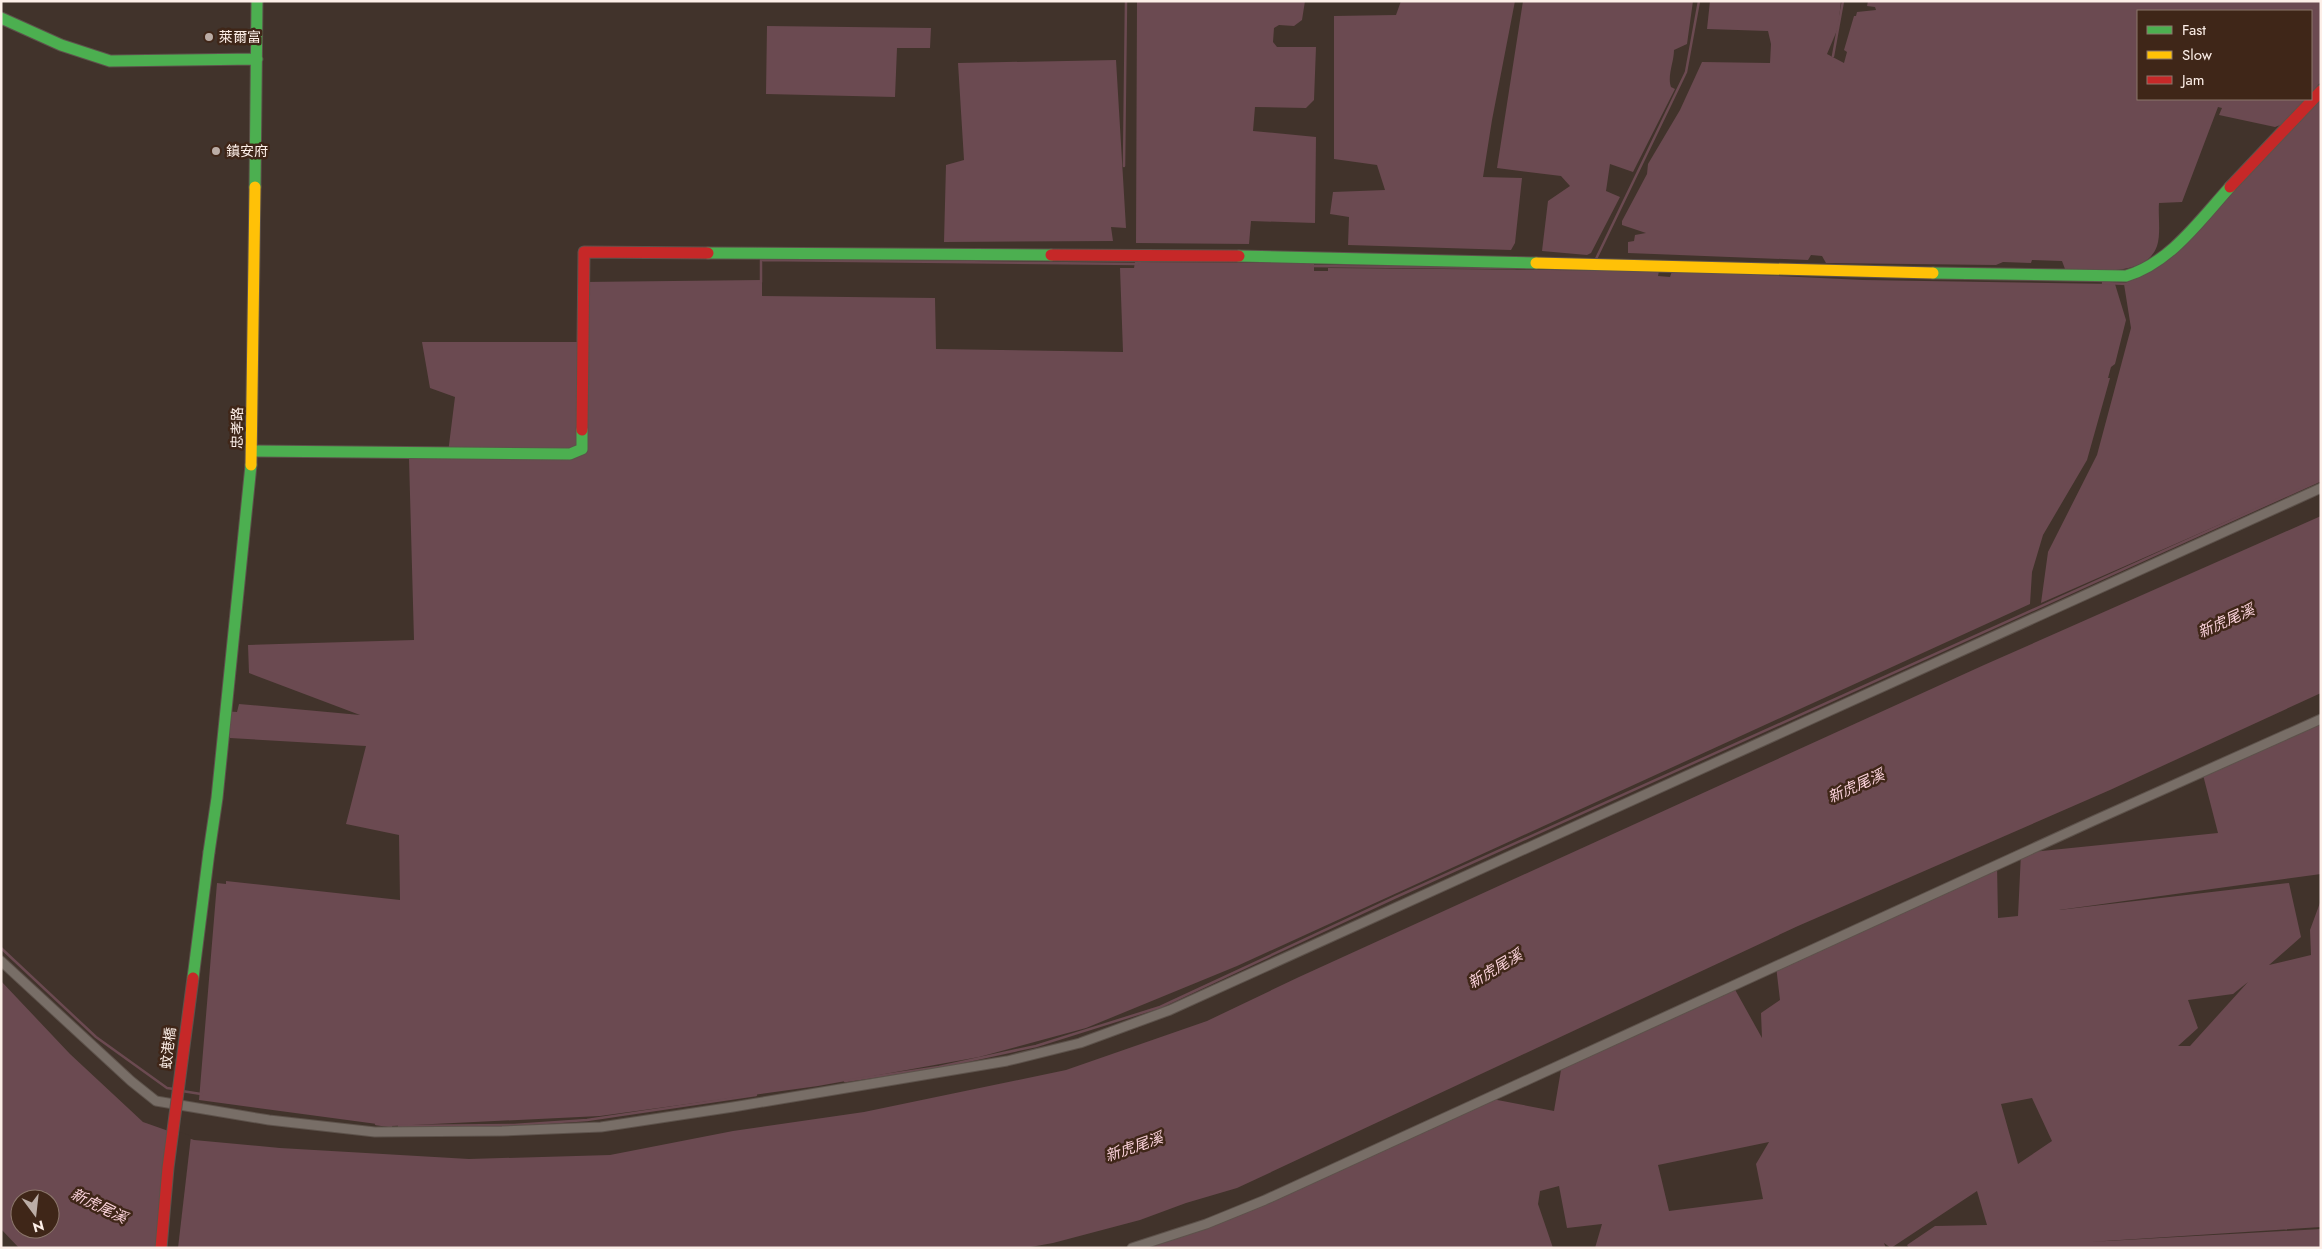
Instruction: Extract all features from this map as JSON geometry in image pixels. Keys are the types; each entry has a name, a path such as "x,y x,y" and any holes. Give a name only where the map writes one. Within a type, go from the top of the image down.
{"street":[{"name":"忠孝路","path":"209,852 217,798 252,451 257,1"},
{"path":"1,18 61,45 110,61 257,59"},
{"path":"252,451 570,454 582,449 584,252 1318,257 2118,277 2133,275 2154,264 2170,251 2321,91"},
{"path":"1,961 131,1081 156,1101 269,1120 375,1132 502,1131 601,1127 1007,1061 1080,1043 1170,1010 2321,488"},
{"path":"1132,1248 1206,1224 1265,1200 2075,829 2321,719"},
{"name":"蚊港橋","path":"161,1248 168,1168 209,852"}],"water":[{"path":"1137,1 1305,1 1302,20 1294,26 1279,25 1274,28 1273,42 1277,47 1316,47 1314,100 1306,108 1255,107 1253,131 1316,137 1315,223 1251,221 1249,244 1136,243"},
{"path":"1401,1 1515,1 1483,177 1522,178 1515,243 1511,250 1348,245 1349,217 1330,214 1333,192 1385,190 1377,165 1334,159 1334,16 1396,15"},
{"path":"1523,1 1693,1 1687,44 1674,50 1670,83 1671,87 1675,89 1633,172 1610,164 1606,191 1620,197 1591,253 1587,255 1542,251 1548,201 1570,186 1561,176 1497,168"},
{"path":"1710,1 1841,1 1838,28 1827,54 1844,63 1847,52 1844,50 1854,16 1856,16 1857,12 1876,10 1875,7 1867,6 1868,1 2321,1 2321,82 2312,92 2312,10 2137,10 2137,100 2305,100 2283,124 2275,127 2219,115 2222,108 2218,107 2182,202 2159,203 2157,246 2151,256 2142,263 2130,268 2103,271 2065,269 2062,261 2032,260 2031,263 2003,262 1996,265 1826,263 1822,256 1811,255 1808,260 1628,253 1628,242 1634,241 1635,235 1646,233 1622,225 1622,221 1647,174 1648,164 1680,110 1702,62 1770,63 1771,44 1768,31 1707,29"},
{"path":"767,26 931,28 930,48 897,48 895,97 766,94"},
{"path":"1116,60 1126,228 1111,227 1113,241 944,242 946,165 964,160 958,63"},
{"path":"2321,99 2321,480 2041,603 2048,552 2097,455 2131,328 2124,284 2165,262"},
{"path":"1135,262 1314,263 1314,271 1328,271 1328,268 1659,271 1658,276 1670,277 1672,271 1863,280 2115,284 2126,320 2115,364 2111,367 2108,378 2110,378 2087,460 2043,535 2032,572 2030,604 1237,966 1086,1028 979,1057 818,1086 600,1116 392,1126 199,1100 217,883 226,884 226,881 400,900 399,835 346,824 366,746 230,738 224,711 237,712 239,704 360,715 249,673 248,645 414,640 409,458 448,453 455,397 430,388 422,342 580,342 583,282 762,280 762,296 935,298 936,349 1123,352 1120,268 1134,268"},
{"name":"新虎尾溪","path":"2321,516 2321,693 2110,790 1798,926 1237,1188 1186,1203 1140,1220 1053,1243 1025,1248 19,1248 10,1239 60,1239 60,1189 10,1189 10,1238 1,1229 1,981 70,1054 143,1122 194,1140 280,1148 469,1159 610,1155 733,1131 864,1112 1066,1070 1207,1021 1299,977 1984,665"},
{"path":"2321,717 2321,874 2059,910 2289,883 2301,937 2269,965 2311,955 2310,930 2321,900 2321,1227 2089,1242 2321,1229 2321,1248 1909,1248 1907,1245 1935,1226 1987,1225 1977,1191 1891,1248 1884,1243 1886,1248 1595,1248 1602,1224 1567,1228 1559,1186 1540,1191 1538,1204 1553,1248 1134,1248 1260,1202 1487,1098 1554,1111 1562,1064 1733,986 1762,1038 1761,1013 1780,1000 1776,966 1997,865 1998,918 2018,916 2021,853 2218,833 2202,771","holes":["2248,982 2190,1046 2178,1046 2198,1028 2188,1000 2233,994","2032,1098 2052,1141 2018,1164 2001,1104","1769,1142 1756,1164 1763,1199 1669,1211 1658,1165"]}],"pier":[{"path":"174,1130 191,1136 178,1248 160,1248"}],"waterway":[{"path":"1124,166 1126,1"},
{"path":"1595,261 1686,72 1699,1"},
{"path":"1833,56 1843,1"},
{"path":"761,282 761,260 1138,264"},
{"path":"1311,266 1515,268"},
{"path":"2103,283 2128,284"},
{"path":"845,1081 939,1067 1036,1046 1160,1007 1396,897 2321,480"},
{"path":"1,948 96,1037 167,1088 174,1089"},
{"path":"182,1091 201,1094"},
{"path":"399,1126 514,1125 587,1120 756,1095"},
{"path":"376,1124 391,1126"}],"traffic: fast":[{"path":"255,187 257,1"},
{"path":"1,18 61,45 110,61 257,59"},
{"path":"1933,273 2126,276 2142,270 2170,251 2196,226 2230,187"},
{"path":"708,253 1051,255"},
{"path":"1239,256 1536,263"},
{"path":"252,451 570,454 582,449 582,430"},
{"path":"209,852 217,798 251,465"},
{"path":"193,978 209,852"}],"traffic: slow":[{"path":"251,465 255,187"},
{"path":"1536,263 1933,273"}],"traffic: jam":[{"path":"2230,187 2321,91"},
{"path":"582,430 584,252 708,253"},
{"path":"1051,255 1239,256"},
{"path":"161,1248 168,1168 193,978"}],"place":[{"name":"萊爾富","path":"209,37"},
{"name":"鎮安府","path":"216,151"}]}
